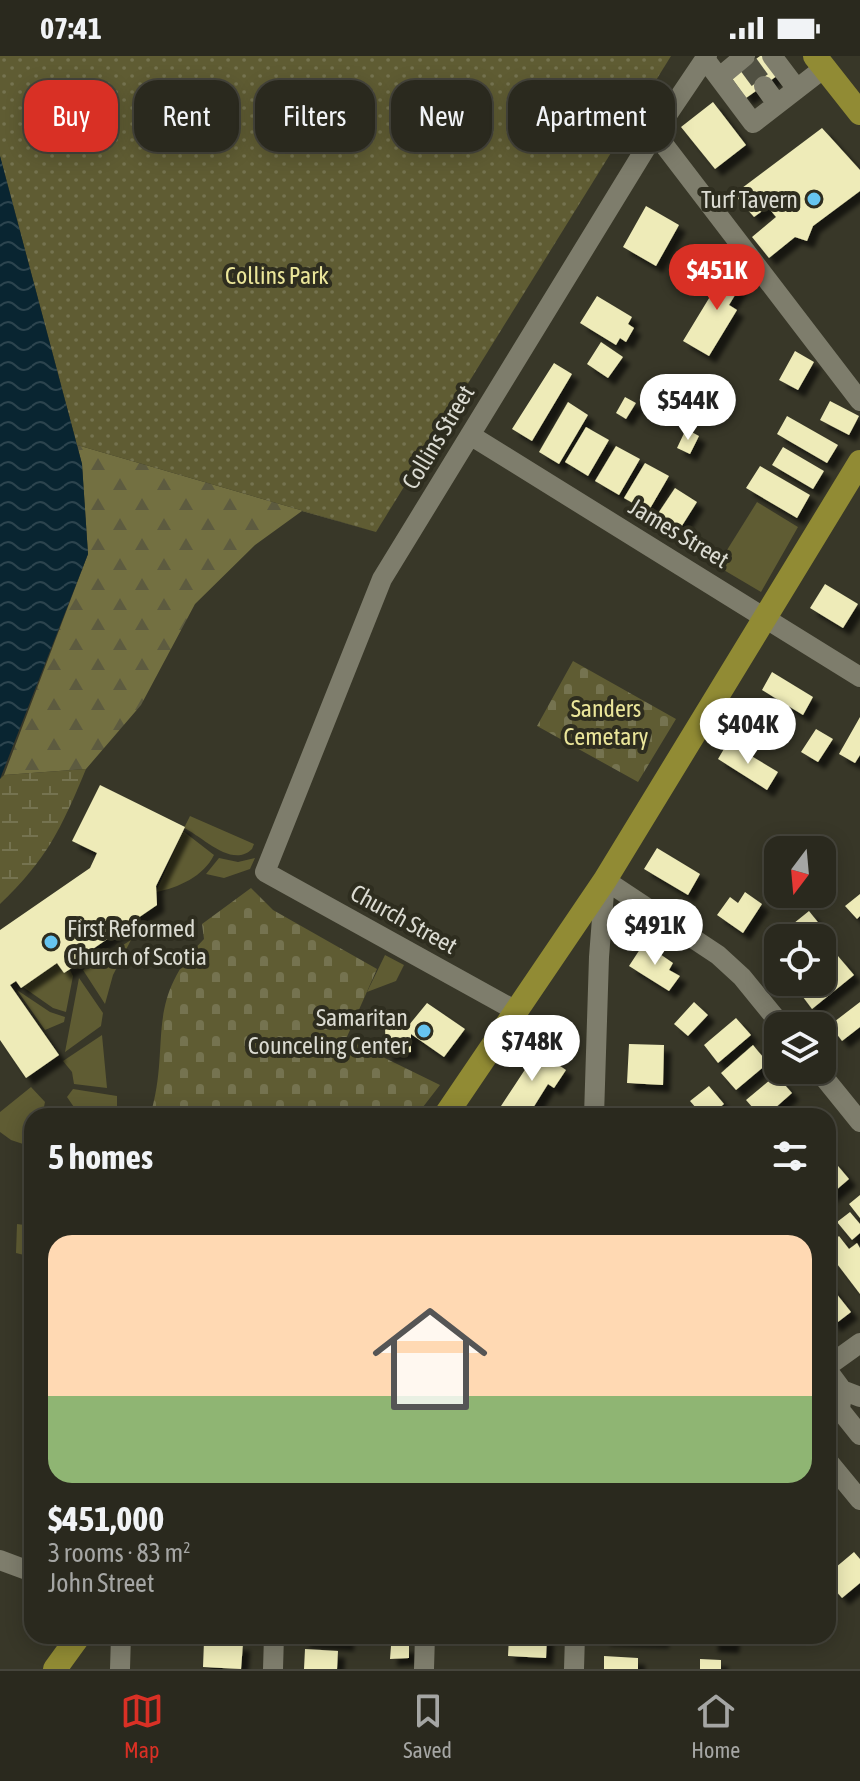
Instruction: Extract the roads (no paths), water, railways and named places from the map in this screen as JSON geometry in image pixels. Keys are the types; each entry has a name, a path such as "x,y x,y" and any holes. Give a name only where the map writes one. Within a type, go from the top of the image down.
{"main road":[{"path":"820,62 860,113"},
{"path":"451,1108 605,880 860,462"},
{"path":"55,1669 73,1644"}],"street":[{"path":"772,56 797,89"},
{"path":"706,57 753,123 797,89 820,62"},
{"name":"Collins Street","path":"675,103 706,57"},
{"path":"720,77 745,59"},
{"path":"764,86 777,104"},
{"name":"Collins Street","path":"265,872 382,579 643,152"},
{"path":"670,152 860,401"},
{"name":"James Street","path":"470,435 860,677"},
{"name":"Church Street","path":"265,872 518,1012"},
{"path":"594,1108 599,948 605,880 718,955 742,977 771,1012"},
{"path":"829,1084 860,1122"},
{"path":"836,1362 860,1343"},
{"path":"836,1377 851,1393 840,1410 860,1435"},
{"path":"836,1470 859,1496"},
{"path":"0,1560 24,1569"},
{"path":"120,1669 121,1644"},
{"path":"273,1669 274,1644"},
{"path":"424,1669 425,1644"},
{"path":"574,1669 575,1644"}],"water":[{"path":"0,156 82,464 88,554 0,779"}],"tunnel":[{"path":"748,64 764,86"}],"place":[{"name":"Turf Tavern","path":"814,199"},
{"name":"First Reformed Church of Scotia","path":"51,942"},
{"name":"Samaritan Counceling Center","path":"424,1031"}],"park label":[{"name":"Collins Park","path":"277,275"},
{"name":"Sanders Cemetary","path":"606,722"}]}
